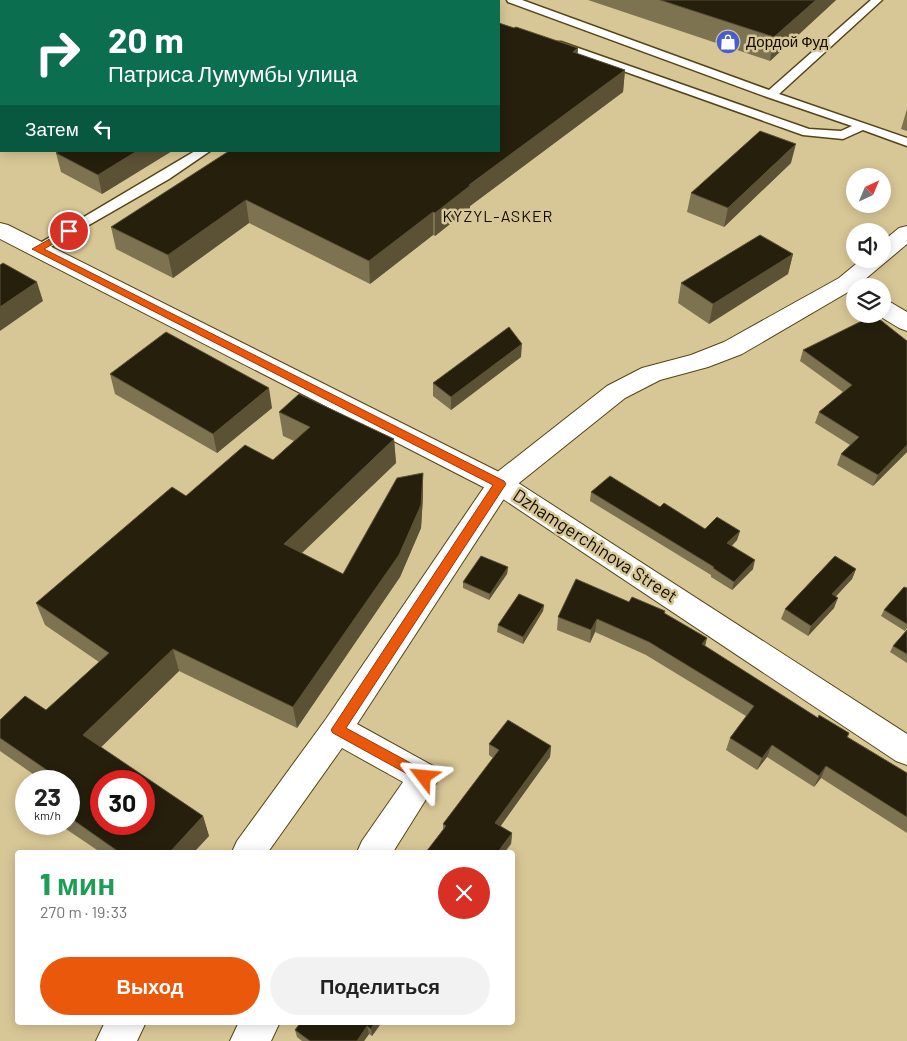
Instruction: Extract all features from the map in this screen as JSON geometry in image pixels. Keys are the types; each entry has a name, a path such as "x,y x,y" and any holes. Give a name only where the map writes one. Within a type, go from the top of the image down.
{"street":[{"name":"Dzhamgerchinova Street","path":"0,230 500,484 907,751"},
{"path":"891,247 907,234"},
{"path":"858,278 868,268"},
{"path":"250,850 337,730 500,484 616,392 650,374 699,361 733,348 846,289"},
{"path":"891,313 907,323"},
{"path":"337,730 424,777 375,850"},
{"path":"115,1041 126,1025"},
{"path":"249,1041 260,1025"}],"lane":[{"path":"512,0 771,95 907,142"},
{"path":"771,95 877,0"},
{"path":"545,40 807,132 843,135 862,126"},
{"path":"37,249 166,176 202,152"}],"building":[{"path":"660,0 816,0 774,37"},
{"path":"500,23 578,48 573,52 625,70 369,261 246,200 168,255 111,227 227,152 500,152"},
{"path":"760,131 796,144 728,208 691,193"},
{"path":"58,152 135,152 98,175 56,153"},
{"path":"760,235 793,254 713,304 681,283"},
{"path":"3,263 37,282 0,307 0,265"},
{"path":"858,323 884,323 907,341 907,445 878,475 841,454 859,437 819,412 852,385 803,350"},
{"path":"509,327 522,344 451,397 433,383"},
{"path":"166,332 269,388 213,434 110,374"},
{"path":"299,394 394,439 284,544 343,574 397,478 423,473 421,505 399,555 293,707 173,649 83,735 135,770 90,770 90,832 80,825 80,770 47,770 0,738 0,720 25,696 46,710 109,653 36,603 172,487 186,496 245,445 273,460 310,427 279,412"},
{"path":"610,476 660,507 664,503 705,529 717,517 740,531 727,543 755,560 734,582 714,567 591,492"},
{"path":"481,556 508,567 490,594 463,582"},
{"path":"835,556 856,569 832,594 838,598 811,626 785,609"},
{"path":"576,579 629,602 632,597 665,611 664,613 707,638 702,644 818,718 819,715 849,733 847,737 907,773 907,817 826,766 819,776 772,745 762,758 730,738 754,706 649,642 597,619 591,630 558,617"},
{"path":"904,587 907,588 907,624 884,610"},
{"path":"519,594 544,605 523,637 498,625"},
{"path":"907,630 907,654 893,646"},
{"path":"508,720 551,746 495,823 512,833 499,850 428,850 446,826 443,824 499,750 489,744"},
{"path":"155,784 203,816 172,850 116,850 95,835 155,835"},
{"path":"299,1025 373,1025 371,1029 367,1026 357,1041 310,1041 295,1030"}],"place":[{"name":"Дордой Фуд","path":"728,42"}],"district":[{"name":"KYZYL-ASKER","path":"498,216"}],"route":[{"path":"69,231 37,249 500,484 337,730 424,777"}]}
